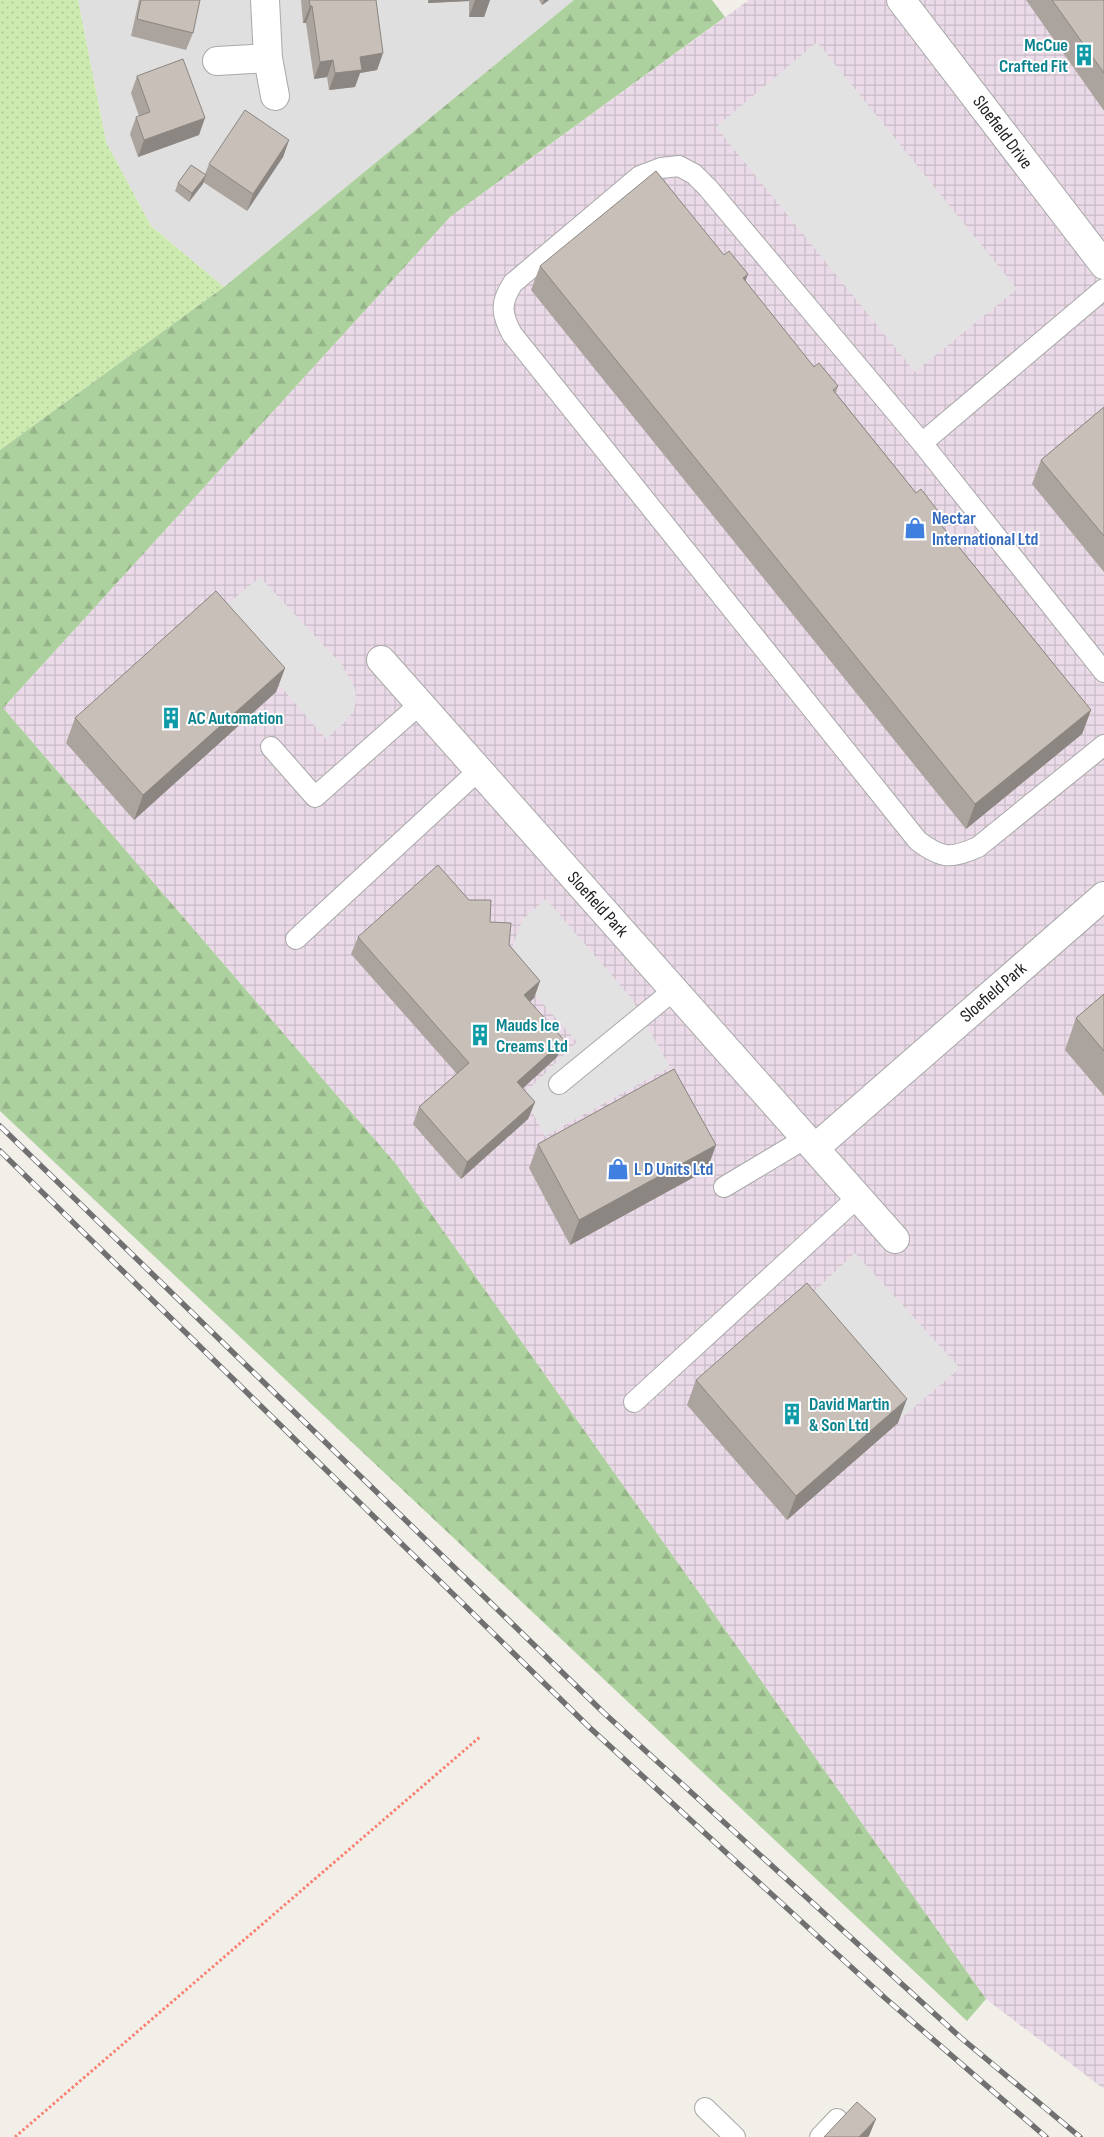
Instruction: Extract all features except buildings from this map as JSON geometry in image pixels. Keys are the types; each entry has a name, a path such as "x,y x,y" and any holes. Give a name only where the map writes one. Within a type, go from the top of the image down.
{"street":[{"path":"265,0 268,58 275,96"},
{"name":"Sloefield Drive","path":"901,0 1104,265"},
{"path":"217,62 268,58"},
{"name":"Sloefield Park","path":"381,660 895,1239"},
{"name":"Sloefield Park","path":"810,1143 1104,896"}],"lane":[{"path":"1104,672 922,443 708,188 687,169 670,166 640,176 513,282 505,296 503,312 512,334 918,841 933,852 947,856 962,854 978,847 1104,745"},
{"path":"922,443 1104,290"},
{"path":"271,747 315,796 420,704"},
{"path":"296,939 479,770"},
{"path":"559,1084 674,990"},
{"path":"724,1187 810,1143"},
{"path":"634,1402 858,1197"},
{"path":"705,2108 736,2137"},
{"path":"820,2137 837,2119"}],"path":[{"path":"15,2137 481,1736"}],"shaded area":[{"path":"78,0 574,0 224,287 151,226 106,142"},
{"path":"749,0 1104,0 1104,2089 986,1999 396,1164 3,708 450,217"},
{"path":"817,42 1017,289 915,372 716,127"},
{"path":"260,577 342,665 355,688 356,700 354,710 347,720 326,739 217,613"},
{"path":"546,899 632,999 670,1067 545,1136 523,1095 577,1042 506,962 523,919"},
{"path":"855,1253 960,1368 899,1420 799,1306"}],"green space":[{"path":"0,0 78,0 106,142 151,226 224,287 0,450"},
{"path":"574,0 712,0 725,17 450,217 3,708 396,1164 986,1999 967,2021 0,1111 0,450 224,287"}],"railway":[{"path":"0,1126 604,1713 960,2037 1080,2137"},
{"path":"0,1151 589,1727 885,1998 1046,2137"}],"place":[{"name":"McCue Crafted Fit","path":"1084,55"},
{"name":"Nectar International Ltd","path":"915,528"},
{"name":"AC Automation","path":"171,718"},
{"name":"Mauds Ice Creams Ltd","path":"480,1035"},
{"name":"L D Units Ltd","path":"618,1169"},
{"name":"David Martin & Son Ltd","path":"792,1414"}]}
